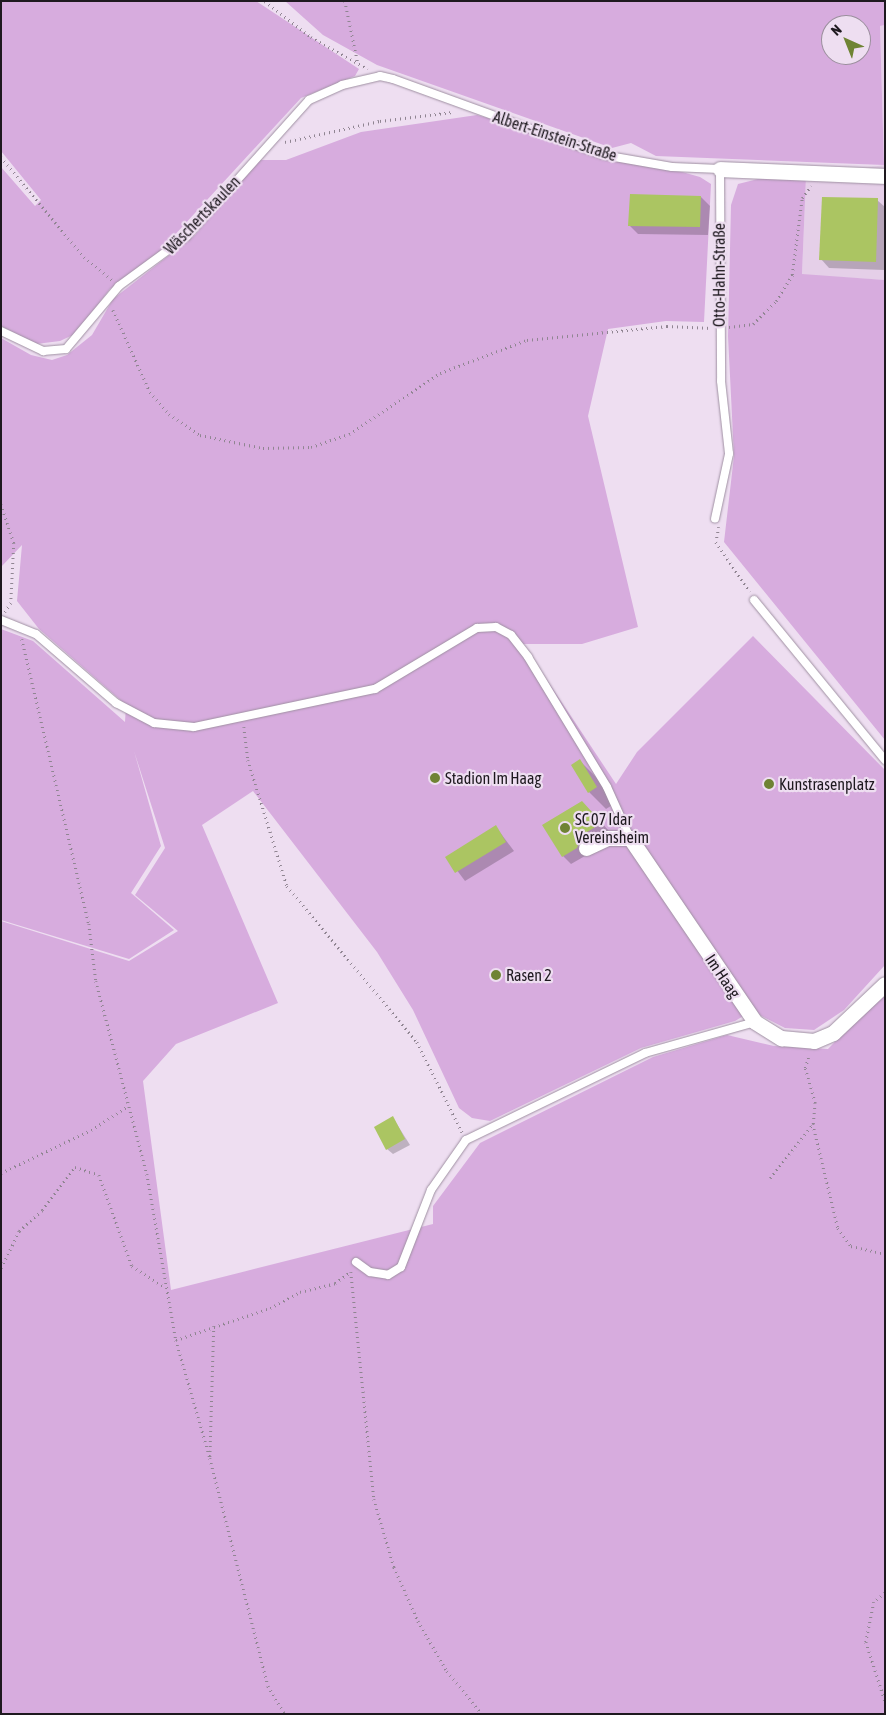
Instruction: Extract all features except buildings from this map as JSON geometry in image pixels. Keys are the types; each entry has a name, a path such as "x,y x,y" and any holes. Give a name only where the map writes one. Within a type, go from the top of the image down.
{"street":[{"name":"Albert-Einstein-Straße","path":"720,169 885,176"},
{"path":"586,848 606,838 630,838"},
{"name":"Im Haag","path":"630,838 755,1022 781,1038 814,1042"},
{"path":"814,1042 853,1019 885,984"}],"lane":[{"name":"Albert-Einstein-Straße","path":"380,76 603,155 672,167 720,169"},
{"name":"Wäschertskaulen","path":"1,331 43,351 66,349 85,332 108,298 119,286 186,237 309,100 380,76"},
{"name":"Otto-Hahn-Straße","path":"715,519 729,454 721,381 719,329 720,169"},
{"path":"754,600 883,759"},
{"path":"1,619 36,634 116,703 154,723 194,727 374,688 477,628 496,628 511,635 528,656 607,788 630,838"},
{"path":"356,1262 370,1272 388,1276 402,1266 432,1190 466,1140 645,1053 755,1022"}],"path":[{"path":"265,1 311,37 380,76"},
{"path":"345,1 358,63"},
{"path":"266,146 380,121 476,110"},
{"path":"1,157 84,258 119,286"},
{"path":"108,298 150,392 169,414 200,434 263,448 311,447 350,434 440,373 527,340 667,326 719,329 752,324 776,301 792,275 798,251 802,198 821,172"},
{"path":"1,504 14,543 11,603 1,619"},
{"path":"715,519 720,532 716,542 754,600"},
{"path":"19,627 128,1106 147,1174 164,1287 176,1340 210,1458 268,1686 285,1714"},
{"path":"243,717 248,760 287,886 314,923 364,974 417,1042 466,1140"},
{"path":"814,1042 805,1068 815,1103 813,1124 838,1228 851,1246 885,1254"},
{"path":"1,1173 91,1130 128,1106"},
{"path":"770,1178 813,1124"},
{"path":"1,1268 19,1231 42,1210 75,1167 99,1175 132,1266 164,1287"},
{"path":"176,1340 270,1308 300,1292 335,1283 351,1272 356,1262"},
{"path":"351,1272 374,1499 394,1567 418,1621 447,1671 482,1714"},
{"path":"210,1458 214,1326"},
{"path":"885,1593 874,1602 866,1642 885,1701"}],"shaded area":[{"path":"1,1 256,1 359,69 355,76 301,98 160,251 110,289 75,334 60,341 36,344 1,326 1,167 35,206 41,200 1,151"},
{"path":"285,1 885,1 885,25 880,26 884,165 656,156 631,143 612,148 377,65 323,35"},
{"path":"885,25 885,280 802,275 806,177 884,165 880,26"},
{"path":"477,115 700,177 711,184 704,322 666,321 608,329 588,416 638,627 582,644 523,644 616,784 637,752 753,636 885,770 885,965 844,1010 814,1030 785,1028 752,1011 735,1021 641,1048 490,1121 472,1118 459,1108 413,1010 377,952 253,791 202,825 278,1003 176,1044 143,1081 171,1290 433,1224 433,1206 480,1143 653,1057 727,1035 774,1046 828,1049 885,990 885,1714 1,1714 1,921 129,961 178,931 135,895 165,848 134,751 161,846 131,893 174,930 129,959 1,920 1,629 33,641 125,722 126,705 39,629 17,601 22,545 1,567 1,338 31,355 52,360 67,355 92,335 113,299 195,235 260,160 286,160 361,132"},
{"path":"806,177 802,274 885,280 885,740 724,542 734,456 728,336 731,205 738,184 762,178"}],"place":[{"name":"Stadion Im Haag","path":"435,778"},
{"name":"Kunstrasenplatz","path":"769,784"},
{"name":"SC 07 Idar Vereinsheim","path":"565,828"},
{"name":"Rasen 2","path":"496,975"}]}
